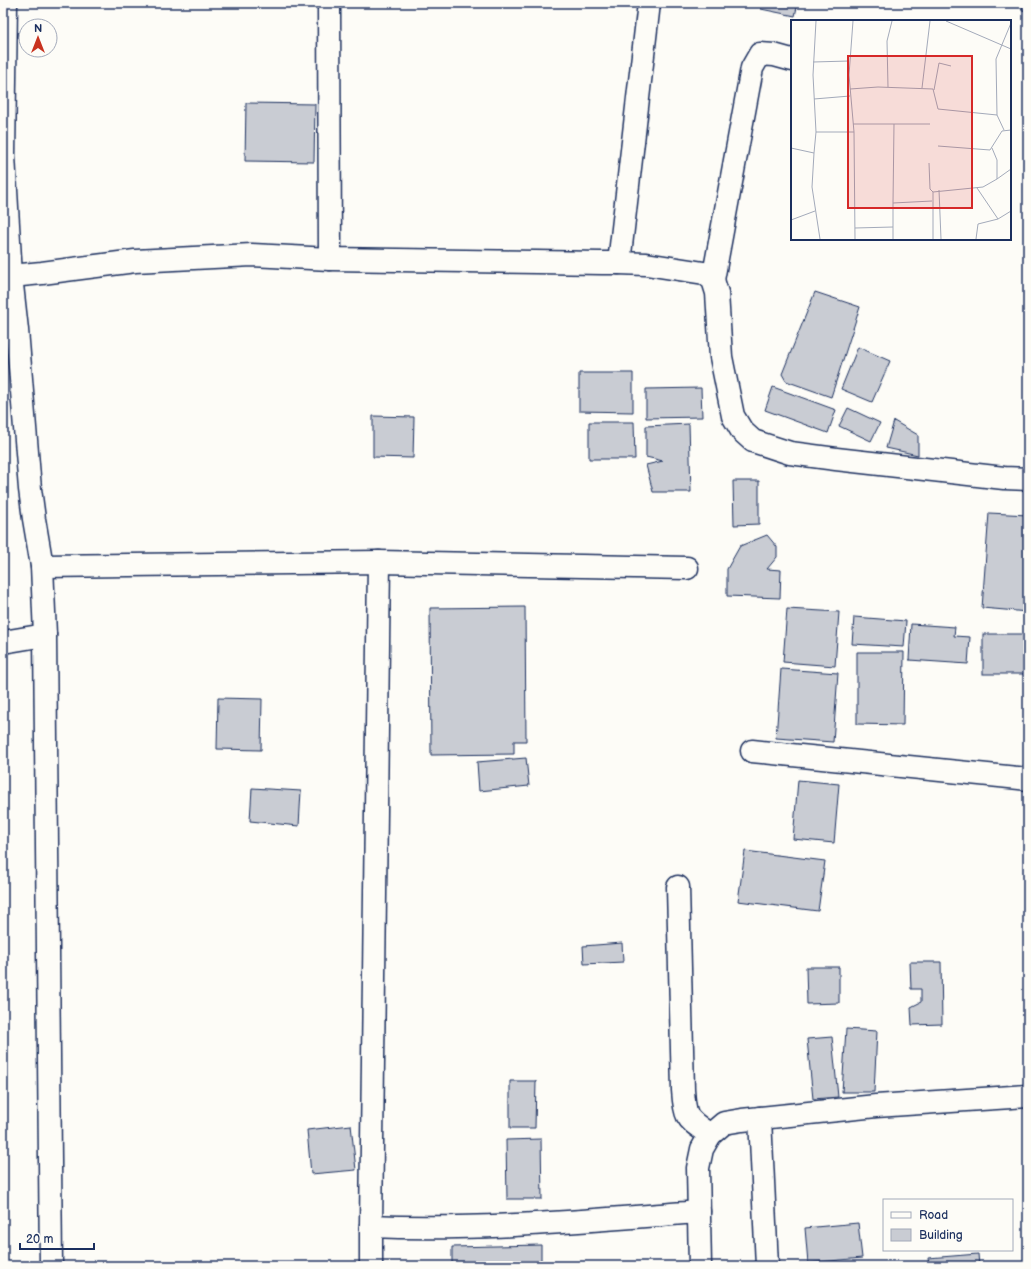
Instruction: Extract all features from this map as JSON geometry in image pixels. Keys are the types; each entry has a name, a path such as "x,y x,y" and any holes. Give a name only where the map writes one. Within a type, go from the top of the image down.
{"street":[{"path":"6,3 4,35 4,156 10,276 10,330 34,519 42,566 45,635 51,1266"},
{"path":"329,3 330,259"},
{"path":"619,263 649,3"},
{"path":"791,60 774,55 760,54 752,68 713,280 717,293 721,357 733,416 742,430 753,441 790,453 1004,478 1028,479"},
{"path":"10,276 135,261 252,255 330,259 646,264 704,273 713,280"},
{"path":"42,566 379,562 687,568"},
{"path":"371,1266 379,562"},
{"path":"3,642 45,635"},
{"path":"752,751 1028,779"},
{"path":"678,887 684,1107 688,1119 710,1135"},
{"path":"700,1266 698,1168 702,1149 710,1135 724,1123 876,1106 1028,1096"},
{"path":"760,1118 767,1266"},
{"path":"371,1226 398,1227 501,1225 699,1212"}],"building":[{"path":"763,3 798,3 795,16 761,9"},
{"path":"1023,3 1028,3 1028,11 1022,10"},
{"path":"246,103 315,104 314,162 245,161"},
{"path":"815,292 860,307 831,397 786,381 782,374"},
{"path":"858,347 890,361 872,402 841,389"},
{"path":"579,373 633,373 633,412 579,411"},
{"path":"773,387 836,410 828,433 765,410"},
{"path":"701,388 702,417 646,418 646,389"},
{"path":"848,408 880,423 871,441 839,426"},
{"path":"373,416 414,417 413,458 373,457"},
{"path":"894,421 918,435 918,455 886,448"},
{"path":"589,422 634,422 635,459 589,459"},
{"path":"689,424 691,492 653,492 646,465 663,461 646,457 646,426"},
{"path":"733,481 759,481 759,524 734,525"},
{"path":"989,513 1028,515 1028,612 982,608"},
{"path":"767,535 777,547 777,557 767,569 781,570 780,598 727,596 727,569 740,546"},
{"path":"525,607 526,741 514,741 514,754 431,755 430,608"},
{"path":"787,609 839,612 835,666 783,662"},
{"path":"854,617 906,621 904,647 852,644"},
{"path":"911,624 955,627 954,636 970,637 968,664 909,660"},
{"path":"983,634 1027,634 1027,674 983,674"},
{"path":"857,652 904,652 903,725 857,724"},
{"path":"781,669 838,673 833,742 776,738"},
{"path":"218,698 262,699 261,750 217,749"},
{"path":"526,758 529,786 479,791 477,762"},
{"path":"798,780 839,784 834,843 793,839"},
{"path":"252,788 301,791 299,826 250,821"},
{"path":"745,851 825,861 818,911 738,901"},
{"path":"622,943 623,962 584,964 583,946"},
{"path":"910,962 941,962 942,1024 912,1025 911,1007 921,1002 921,989 911,989"},
{"path":"806,967 839,967 839,1003 807,1004"},
{"path":"846,1029 877,1031 874,1092 842,1092"},
{"path":"832,1037 838,1097 813,1099 807,1039"},
{"path":"510,1081 536,1081 535,1128 510,1128"},
{"path":"351,1125 356,1170 311,1174 307,1130"},
{"path":"541,1139 542,1199 507,1199 506,1140"},
{"path":"858,1223 862,1258 808,1263 805,1228"},
{"path":"541,1245 541,1266 452,1266 452,1247"},
{"path":"978,1254 979,1266 929,1266 928,1258"}]}
